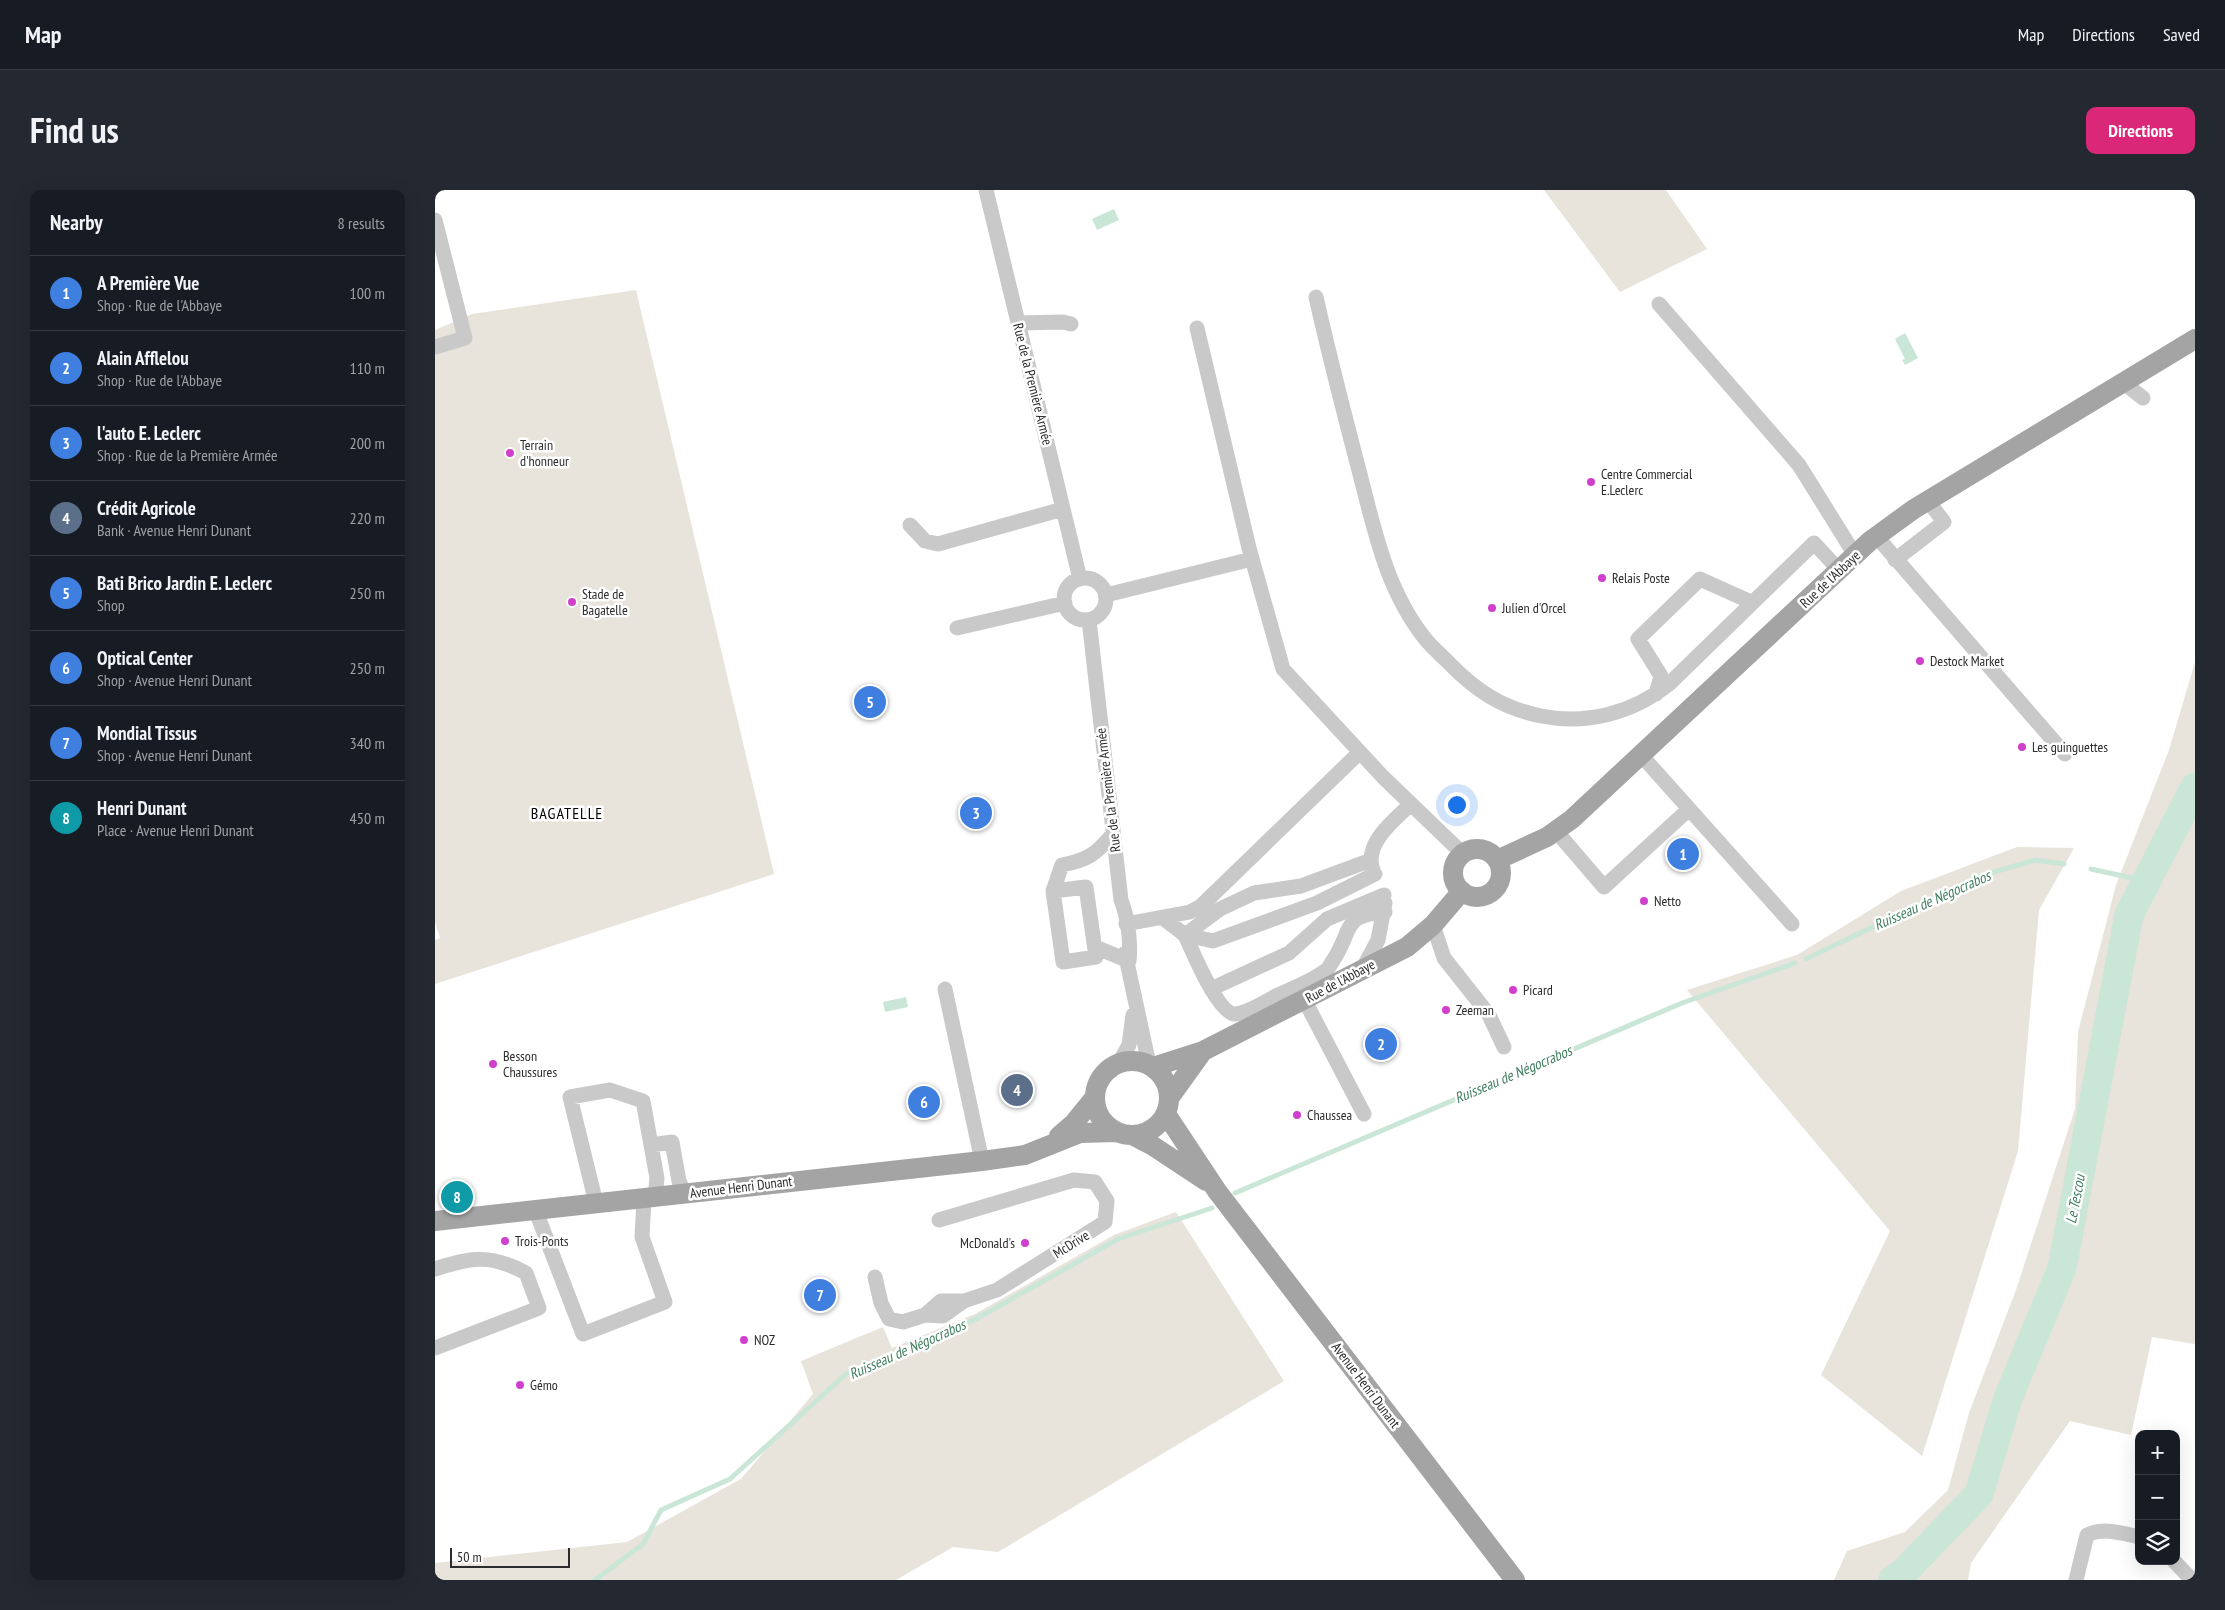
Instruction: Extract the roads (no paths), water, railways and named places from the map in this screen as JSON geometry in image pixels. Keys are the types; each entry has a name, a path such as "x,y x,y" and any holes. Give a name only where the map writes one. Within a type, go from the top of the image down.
{"main road":[{"name":"Rue de l'Abbaye","path":"1497,860 1556,832 1855,555 1877,537 1928,501 2195,339"},
{"path":"1475,849 1481,849 1487,851 1497,860 1500,866 1500,879 1494,890 1489,894 1475,897 1462,891 1457,886 1453,872 1454,865 1463,854 1475,849"},
{"name":"Rue de l'Abbaye","path":"1151,1066 1203,1050 1305,1001 1363,968 1407,947 1433,925 1462,891"},
{"name":"Rue de l'Abbaye","path":"1168,1105 1203,1050"},
{"path":"1129,1060 1151,1066 1162,1075 1167,1085 1168,1105 1152,1130 1125,1134 1101,1118 1095,1097 1099,1080 1108,1070 1119,1063 1129,1060"},
{"name":"Avenue Henri Dunant","path":"1046,1147 1074,1124 1095,1097"},
{"name":"Avenue Henri Dunant","path":"1168,1105 1217,1191 1515,1580"},
{"name":"Avenue Henri Dunant","path":"435,1221 596,1203 652,1191 682,1187 983,1161 1025,1155 1079,1133 1125,1134 1153,1146 1194,1172 1217,1191"}],"street":[{"name":"Rue de la Première Armée","path":"986,190 1080,579"},
{"path":"435,222 465,338 435,347"},
{"path":"1316,297 1337,387 1383,562 1398,596 1427,641 1476,689 1509,707 1558,719 1605,716 1656,694 1814,543 1839,570"},
{"path":"1659,304 1799,465 1855,555"},
{"path":"1018,323 1063,322 1071,324"},
{"path":"1197,328 1252,559 1283,669 1360,752 1463,854"},
{"path":"2124,383 2143,398"},
{"path":"1895,560 1944,522 1928,501"},
{"path":"910,525 925,541 938,544 1063,509"},
{"path":"1877,537 2065,754"},
{"path":"1106,595 1252,559"},
{"path":"1080,579 1094,580 1106,595 1104,608 1095,618 1089,620 1083,620 1071,614 1065,603 1065,596 1069,585 1080,579"},
{"path":"1656,694 1661,676 1638,639 1701,579 1751,602"},
{"path":"957,628 1065,603"},
{"name":"Rue de la Première Armée","path":"1089,620 1121,900 1125,910 1130,951 1129,961 1134,996 1151,1066"},
{"path":"1126,924 1190,912 1201,906 1360,752"},
{"path":"1641,755 1688,810 1792,924"},
{"path":"1363,968 1378,940 1385,912 1384,895 1373,867 1378,838 1411,804"},
{"path":"1556,832 1604,887 1688,810"},
{"path":"1053,891 1086,887 1096,957 1063,962 1053,891 1062,865 1078,862 1096,854 1113,834"},
{"path":"1163,918 1185,935 1213,941 1317,902 1373,867"},
{"path":"1185,935 1220,909 1254,893 1301,886 1373,867"},
{"path":"1211,989 1289,953 1327,919 1384,895"},
{"name":"Rue de la Première Armée","path":"1121,900 1119,912 1125,952 1129,961"},
{"path":"1185,935 1211,989 1225,1010 1235,1014 1254,1007 1326,971 1339,951 1348,928 1356,918 1365,914 1385,912"},
{"path":"1433,925 1445,958 1489,1014 1504,1047"},
{"path":"1095,948 1129,961"},
{"path":"945,989 983,1161"},
{"name":"Rue de la Première Armée","path":"1119,1063 1131,1037 1134,996"},
{"path":"1305,1001 1364,1114"},
{"path":"535,1209 583,1334 665,1302 642,1237 652,1191 651,1146 643,1102 610,1090 570,1097 596,1203"},
{"path":"651,1146 672,1142 682,1187"},
{"name":"McDrive","path":"875,1277 881,1303 889,1318 903,1322 925,1315 943,1316 964,1302 997,1290 1105,1222 1107,1201 1095,1182 1074,1180 939,1220"},
{"path":"435,1269 465,1260 505,1262 525,1273 539,1308 435,1348"},
{"path":"2077,1580 2087,1535 2096,1531 2106,1530 2135,1536"},
{"path":"2178,1565 2192,1580"}],"waterway":[{"name":"Le Tescou","path":"1893,1580 1903,1573 1979,1494 2008,1398 2062,1268 2129,915 2195,787"},
{"name":"Ruisseau de Négocrabos","path":"1806,959 1977,877 2035,860 2064,864"},
{"name":"Ruisseau de Négocrabos","path":"2091,869 2146,881"},
{"name":"Ruisseau de Négocrabos","path":"1235,1193 1682,1003 1795,963"},
{"name":"Ruisseau de Négocrabos","path":"595,1580 643,1544 661,1510 730,1479 846,1374 976,1319 1118,1239 1212,1208"}],"place":[{"name":"Terrain d'honneur","path":"510,453"},
{"name":"Centre Commercial E.Leclerc","path":"1591,482"},
{"name":"Relais Poste","path":"1602,578"},
{"name":"Stade de Bagatelle","path":"572,602"},
{"name":"Julien d'Orcel","path":"1492,608"},
{"name":"Destock Market","path":"1920,661"},
{"name":"Bati Brico Jardin E. Leclerc","path":"870,702"},
{"name":"Les guinguettes","path":"2022,747"},
{"name":"l'auto E. Leclerc","path":"976,813"},
{"name":"A Première Vue","path":"1683,854"},
{"name":"Netto","path":"1644,901"},
{"name":"Picard","path":"1513,990"},
{"name":"Zeeman","path":"1446,1010"},
{"name":"Alain Afflelou","path":"1381,1044"},
{"name":"Besson Chaussures","path":"493,1064"},
{"name":"Crédit Agricole","path":"1017,1090"},
{"name":"Optical Center","path":"924,1102"},
{"name":"Chaussea","path":"1297,1115"},
{"name":"Henri Dunant","path":"457,1197"},
{"name":"Trois-Ponts","path":"505,1241"},
{"name":"McDonald's","path":"1025,1243"},
{"name":"Mondial Tissus","path":"820,1295"},
{"name":"NOZ","path":"744,1340"},
{"name":"Gémo","path":"520,1385"}],"district":[{"name":"BAGATELLE","path":"567,813"}]}
